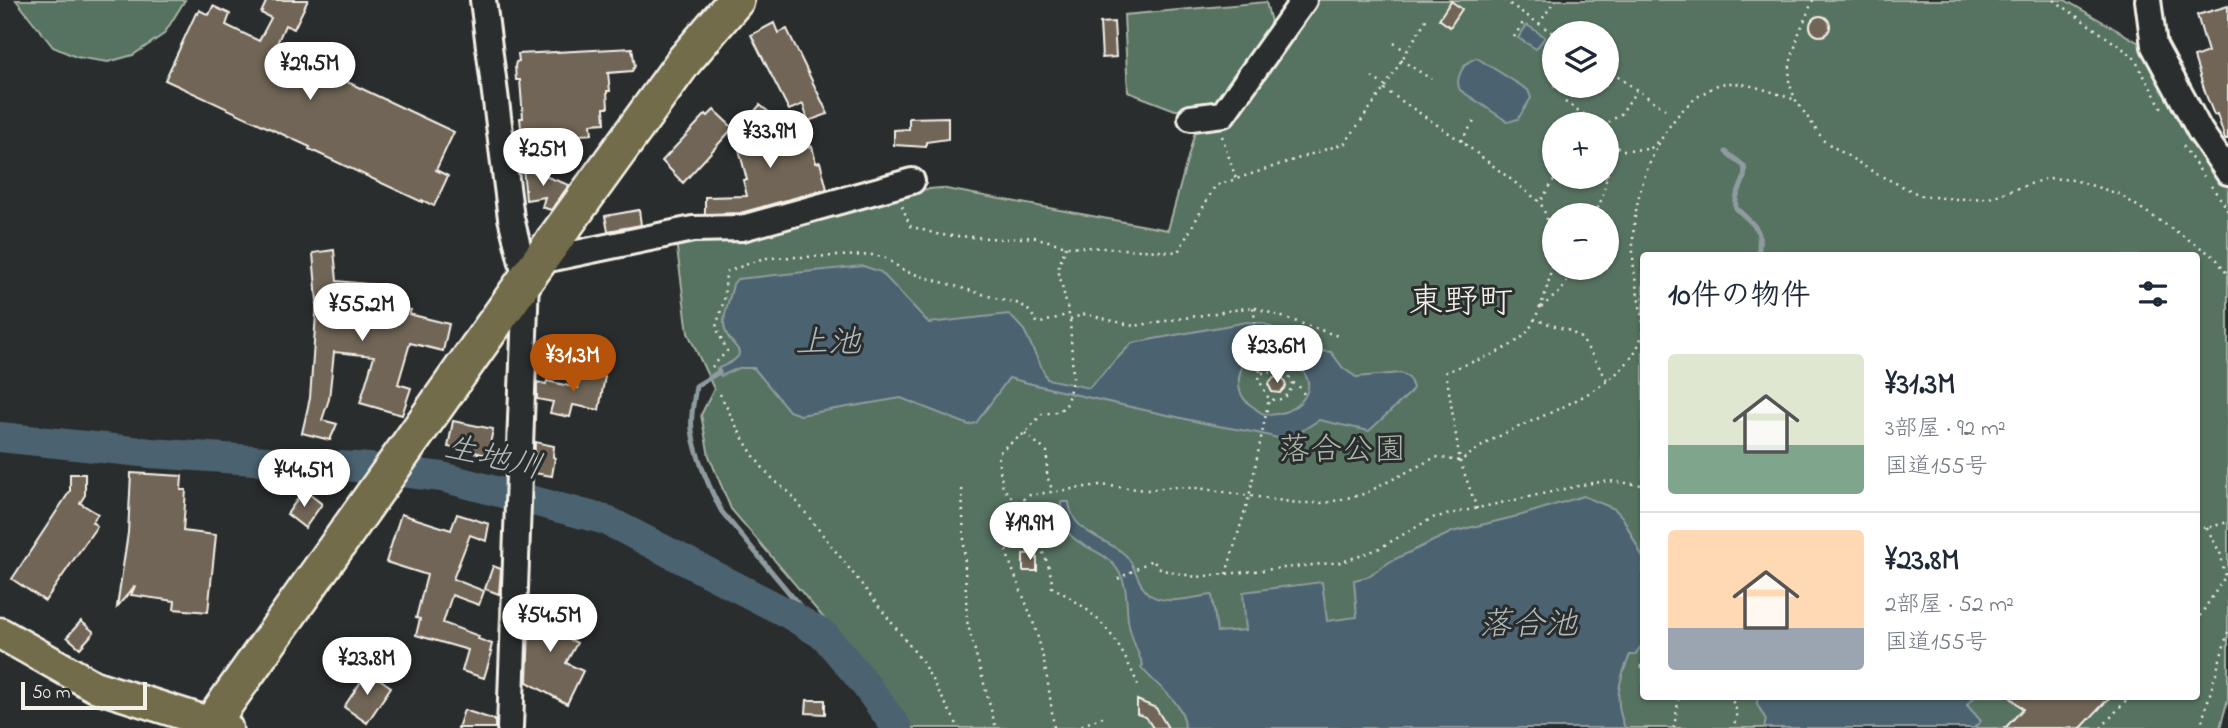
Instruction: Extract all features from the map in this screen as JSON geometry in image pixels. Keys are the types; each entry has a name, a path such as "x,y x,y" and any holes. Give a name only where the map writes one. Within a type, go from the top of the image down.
{"highway":[{"path":"216,727 532,270 684,61 736,0"}],"main road":[{"path":"0,633 94,686 216,727"}],"street":[{"path":"483,0 511,218 532,270 519,477 510,728"},
{"path":"1191,118 1223,114 1304,0"},
{"path":"2148,0 2154,46 2200,131 2228,172"},
{"path":"532,270 694,229 742,228 912,181"}],"path":[{"path":"1504,0 1542,26"},
{"path":"1539,24 1555,0"},
{"path":"1814,0 1799,33 1790,64 1789,82 1795,99 1825,141 1875,173 1922,196 1989,198 2048,178 2074,180 2119,194 2215,257 2228,275"},
{"path":"2054,0 2133,56 2170,122"},
{"path":"902,205 910,226 940,235 1005,239 1034,237 1066,246 1178,252 1215,186 1345,143 1385,88 1427,18"},
{"path":"1514,37 1524,21"},
{"path":"1394,43 1407,51"},
{"path":"1401,60 1431,79"},
{"path":"1372,77 1540,202 1548,217 1553,261 1540,307 1528,331 1502,350 1446,372 1460,461 1477,509"},
{"path":"1619,78 1665,109"},
{"path":"1619,148 1650,149 1694,98 1721,84 1744,85 1795,99"},
{"path":"1619,115 1637,90"},
{"path":"1565,102 1578,112"},
{"path":"1216,115 1236,179"},
{"path":"1461,141 1475,120"},
{"path":"1640,308 1633,274 1634,215 1661,138"},
{"path":"2181,142 2191,160 2224,202 2228,212"},
{"path":"1540,202 1548,189"},
{"path":"1017,503 1003,488 998,459 1001,450 1025,433 1042,414 1057,412 1066,406 1073,377 1070,319 1058,269 1066,246"},
{"path":"712,367 727,351 716,327 724,300 726,272 764,258 873,255 886,258 904,271 1009,302 1018,302 1025,306 1038,324 1069,314"},
{"path":"1540,307 1561,291 1568,280"},
{"path":"1070,319 1085,314 1134,326 1253,307 1341,337"},
{"path":"1226,574 1249,497 1269,399 1259,380 1261,373 1253,307"},
{"path":"1534,319 1582,338 1608,381"},
{"path":"1054,728 1037,633 1002,543 1000,523 1017,503 1030,495 1100,485 1147,489 1198,488 1297,503 1325,503 1364,494 1436,457 1460,461 1491,440 1583,397 1608,381 1640,345"},
{"path":"1261,373 1282,373 1292,379 1304,394"},
{"path":"1269,399 1279,401 1284,398 1293,383"},
{"path":"720,394 750,452 778,484 790,493 921,660 959,728"},
{"path":"1025,433 1047,452 1046,475 1053,492"},
{"path":"1118,579 1152,560 1162,570 1172,574 1196,577 1342,562 1378,548 1432,518 1592,483 1609,481 1640,485"},
{"path":"962,489 967,621 996,728"},
{"path":"1000,523 1024,530 1044,552 1052,573 1052,587 1084,607 1108,628 1140,689"},
{"path":"2200,527 2228,523"},
{"path":"2207,528 2221,555 2225,578"},
{"path":"2200,616 2228,572"},
{"path":"2200,728 2228,632"},
{"path":"1674,728 1678,700"},
{"path":"1732,700 1736,705 1737,716 1733,728"},
{"path":"2101,728 2126,700"},
{"path":"1074,728 1103,718"}],"green space":[{"path":"16,0 185,0 164,34 133,55 108,62 76,57 53,47"},
{"name":"落合公園","path":"1315,0 2065,0 2146,47 2193,136 2228,185 2228,699 2220,728 908,728 896,707 861,662 731,509 709,456 701,415 714,389 688,333 676,241 905,191 941,188 1168,230 1196,128"},
{"path":"1266,2 1273,30 1215,108 1175,110 1128,92 1124,15"}],"water":[{"path":"1527,25 1542,35 1542,41 1536,49 1518,38"},
{"path":"1477,58 1528,90 1531,98 1518,119 1508,122 1460,90 1458,80 1461,71"},
{"name":"上池","path":"863,266 881,272 929,323 1009,314 1024,330 1047,379 1089,388 1132,343 1247,322 1263,323 1318,351 1331,352 1343,368 1356,377 1401,373 1409,378 1413,388 1369,431 1319,420 1286,441 1009,378 976,423 969,425 901,398 800,415 789,411 754,368 739,368 721,376 717,369 730,363 739,353 726,332 724,323 733,284 737,279","holes":["1259,341 1298,365 1308,382 1308,389 1300,402 1280,414 1261,413 1245,400 1241,393 1241,368 1252,344"]},
{"name":"落合池","path":"1583,496 1615,509 1623,518 1640,552 1640,648 1635,655 1630,655 1619,692 1619,709 1625,728 1185,728 1184,718 1175,702 1141,667 1143,665 1129,626 1122,577 1111,562 1074,539 1062,519 1061,502 1069,502 1071,512 1081,527 1127,557 1143,587 1152,596 1173,600 1212,595 1217,632 1246,630 1243,592 1322,582 1327,621 1357,617 1354,580 1367,577 1391,561 1452,532 1522,515"},
{"path":"1758,700 1972,700 1967,705 1981,721 1974,728 1764,728 1766,720"}],"building":[{"path":"267,0 308,0 294,29 285,25 275,48 454,132 436,170 448,176 434,206 165,80 199,10 209,15 213,6 230,14 226,25 259,41 271,18 261,13"},
{"path":"1451,1 1462,9 1450,27 1439,19"},
{"path":"2228,6 2228,139 2225,139 2217,114 2214,115 2206,95 2194,57 2208,52 2197,15"},
{"path":"1816,16 1824,16 1830,26 1824,36 1816,36 1810,30 1810,22"},
{"path":"1114,22 1116,57 1102,58 1100,23"},
{"path":"774,23 778,33 787,29 828,114 808,121 803,104 789,110 751,35"},
{"path":"632,48 635,66 632,71 608,73 610,91 607,91 608,108 604,108 605,123 591,124 592,134 568,136 566,162 524,159 520,80 516,80 515,66 519,61 518,54"},
{"path":"760,105 776,118 750,148 799,140 800,149 812,146 816,163 820,162 827,189 740,213 705,214 705,197 747,196 743,180 747,180 735,134"},
{"path":"714,110 733,128 683,183 662,161 706,114 708,116"},
{"path":"948,117 948,139 926,142 926,147 894,145 894,130 909,129 909,118"},
{"path":"523,168 569,185 551,210 542,207 545,197 526,200"},
{"path":"639,210 641,225 608,231 605,216"},
{"path":"334,250 337,281 376,285 374,300 411,310 409,314 449,324 443,351 410,343 398,384 411,388 402,415 360,403 374,356 334,352 329,399 322,420 337,424 330,440 302,433 310,398 317,301 313,253"},
{"path":"581,371 605,376 599,410 573,405 570,417 550,413 553,402 537,399 537,382 546,384 547,381 578,388"},
{"path":"1274,377 1283,378 1286,386 1280,393 1272,392 1268,384"},
{"path":"453,421 493,429 488,455 448,447"},
{"path":"535,442 554,446 552,476 534,473"},
{"path":"131,473 182,476 181,490 186,490 183,531 216,535 208,612 174,609 175,601 131,595 135,586 117,607 128,533"},
{"path":"70,474 85,474 85,495 80,503 98,514 92,522 97,526 45,601 12,579 70,491"},
{"path":"304,490 322,504 305,528 287,514"},
{"path":"401,514 451,530 457,514 489,524 486,541 470,535 453,579 484,591 479,605 452,595 443,623 479,636 478,639 492,644 484,678 462,671 468,650 416,635 420,619 416,618 427,575 386,562"},
{"path":"1037,553 1037,571 1023,571 1023,554"},
{"path":"493,566 501,569 499,594 485,589"},
{"path":"530,600 561,606 556,632 577,643 566,663 583,671 567,704 527,682"},
{"path":"81,621 94,632 80,648 67,637"},
{"path":"368,671 391,687 367,723 344,707"},
{"path":"807,700 825,700 825,714 806,713"},
{"path":"1137,700 1156,708 1168,728 1153,728 1146,717 1137,714"},
{"path":"2013,700 2107,700 2081,728 2005,728 2023,709"},
{"path":"464,710 495,720 495,728 458,728"}],"waterway":[{"path":"1726,152 1744,166 1745,172 1736,208 1756,228 1758,252"},
{"path":"719,372 696,386 692,413 694,440 708,483 722,512 825,636"},
{"name":"生地川","path":"0,437 151,453 370,468 442,477 606,520 789,614 825,636 897,728"}],"district":[{"name":"東野町","path":"1461,300"}]}
